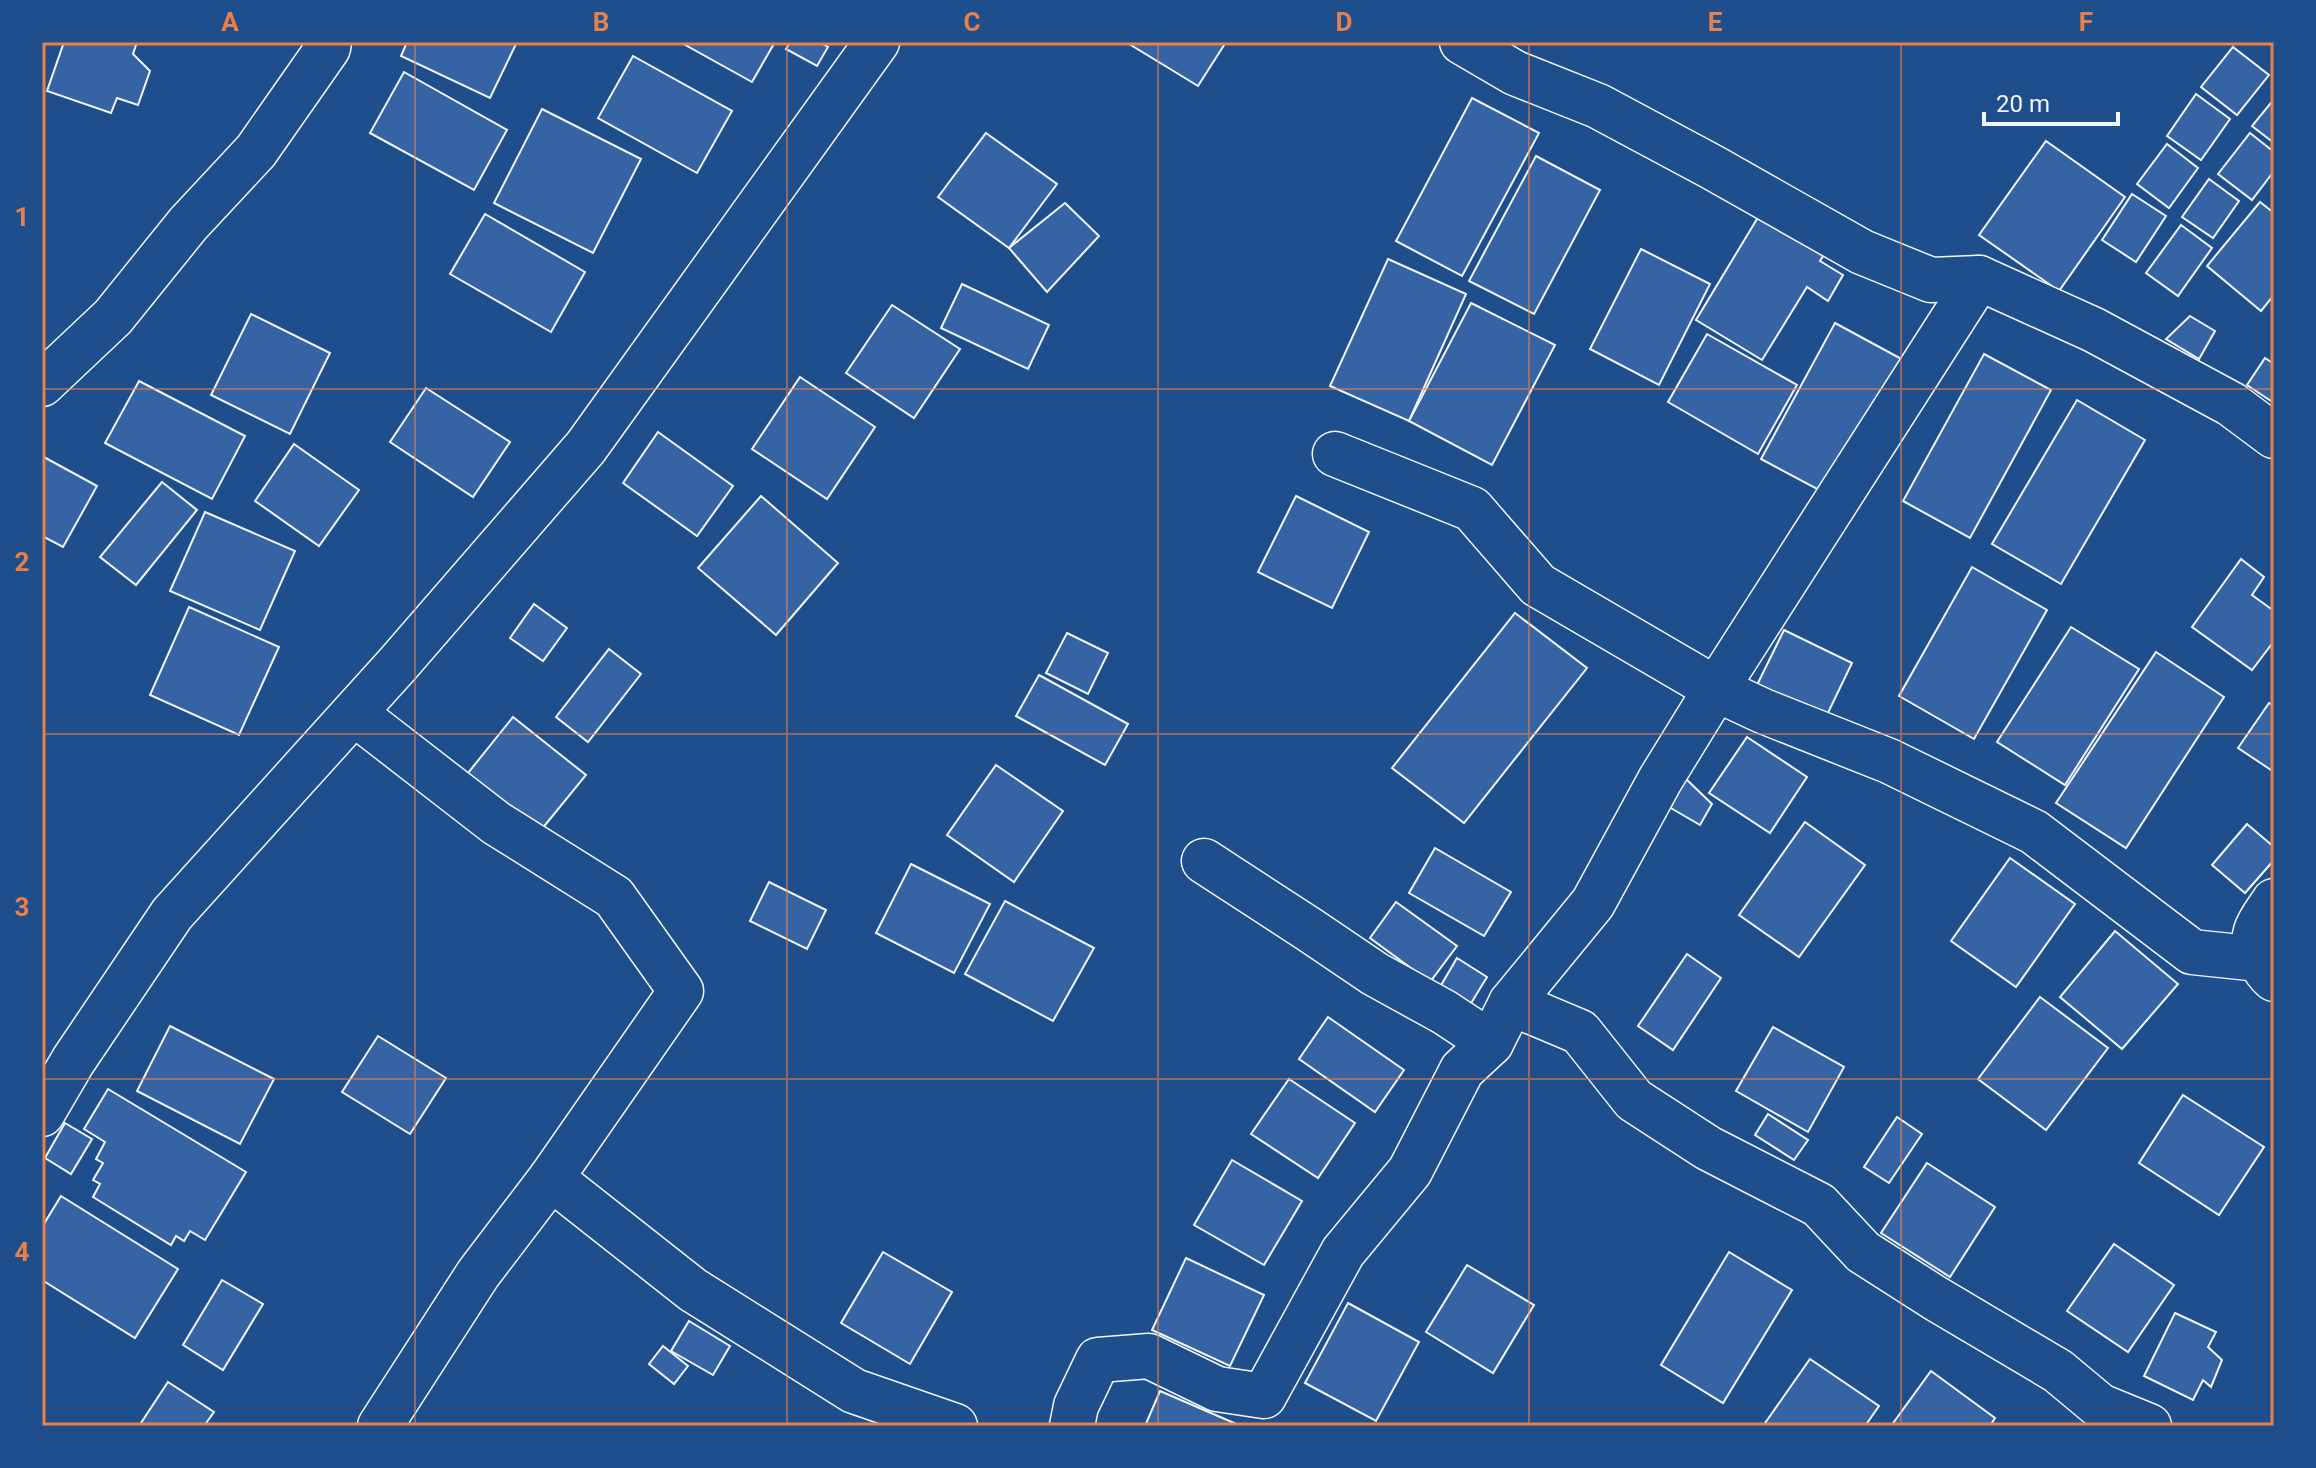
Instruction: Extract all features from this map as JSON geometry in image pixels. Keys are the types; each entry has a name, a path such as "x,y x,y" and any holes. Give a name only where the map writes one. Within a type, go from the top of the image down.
{"street":[{"path":"42,384 113,317 188,224 256,151 328,48 329,42"},
{"path":"42,1114 73,1061 172,914 354,713 586,447 877,42"},
{"path":"1462,42 1515,73 1598,106 1862,252 1931,280 1979,278 2094,330 2231,404 2274,436"},
{"path":"1072,1426 1076,1406 1098,1360 1149,1356 1217,1389 1264,1396 1343,1252 1410,1171 1462,1070 1491,1043 1511,1003 1593,903 1660,780 1716,689 1979,278"},
{"path":"1335,454 1472,509 1538,585 1716,689 1889,761 2034,832 2192,952 2267,969"},
{"path":"354,713 496,823 614,897 681,991 551,1178 478,1274 380,1426"},
{"path":"1204,861 1375,974 1444,1012 1491,1043"},
{"path":"2267,969 2254,948 2254,932 2274,901"},
{"path":"1511,1003 1580,1032 1634,1100 1708,1148 1819,1205 1863,1252 2058,1371 2100,1406 2149,1426"},
{"path":"551,1178 693,1290 854,1391 955,1426"}],"building":[{"path":"64,42 137,42 133,54 150,71 138,105 117,98 111,113 47,91"},
{"path":"407,42 517,42 490,98 401,56"},
{"path":"680,42 775,42 752,82"},
{"path":"790,42 819,42 828,47 817,66 786,49"},
{"path":"1126,42 1226,42 1198,86"},
{"path":"2233,47 2269,75 2237,115 2201,87"},
{"path":"633,56 732,111 697,173 598,118"},
{"path":"404,72 507,130 474,190 370,133"},
{"path":"2196,94 2230,119 2201,160 2167,136"},
{"path":"1472,98 1539,133 1462,276 1396,241"},
{"path":"2274,99 2274,143 2252,126"},
{"path":"542,109 641,159 593,253 494,203"},
{"path":"986,133 1057,184 1009,248 938,197"},
{"path":"2250,133 2274,152 2274,171 2252,200 2218,174"},
{"path":"2046,141 2125,197 2059,291 1979,235"},
{"path":"2167,144 2198,168 2169,208 2137,184"},
{"path":"1536,156 1600,190 1534,314 1469,281"},
{"path":"2209,179 2239,201 2213,238 2182,217"},
{"path":"2132,194 2166,216 2136,262 2102,240"},
{"path":"2260,202 2274,213 2274,295 2261,311 2207,266"},
{"path":"1065,203 1099,236 1047,292 1009,248"},
{"path":"485,214 585,272 551,332 450,274"},
{"path":"1760,214 1825,253 1820,261 1843,275 1828,301 1807,287 1762,360 1696,320"},
{"path":"2181,225 2212,248 2178,296 2146,273"},
{"path":"1641,249 1710,284 1659,385 1590,349"},
{"path":"1388,259 1466,294 1409,421 1330,386"},
{"path":"962,284 1049,325 1028,369 941,328"},
{"path":"1471,303 1555,345 1492,465 1409,421"},
{"path":"892,305 960,349 914,418 846,373"},
{"path":"251,314 330,353 290,434 211,395"},
{"path":"2190,316 2215,331 2199,359 2166,339"},
{"path":"1835,323 1907,362 1834,498 1761,459"},
{"path":"1707,334 1797,385 1758,454 1668,402"},
{"path":"1984,354 2051,390 1970,538 1903,501"},
{"path":"2265,358 2274,364 2274,403 2247,385"},
{"path":"800,377 875,427 827,499 752,449"},
{"path":"139,381 245,436 212,499 105,443"},
{"path":"426,388 510,442 473,497 390,442"},
{"path":"2077,400 2145,440 2061,584 1992,544"},
{"path":"658,432 733,486 697,536 623,483"},
{"path":"294,444 359,490 319,546 255,501"},
{"path":"42,456 97,486 63,547 42,536"},
{"path":"162,482 197,510 136,585 100,557"},
{"path":"761,496 838,563 776,635 698,568"},
{"path":"1296,496 1369,532 1332,608 1258,572"},
{"path":"205,512 295,551 260,630 170,591"},
{"path":"2241,559 2264,577 2252,595 2274,611 2274,641 2252,670 2192,627"},
{"path":"1972,567 2047,610 1974,739 1899,696"},
{"path":"534,604 567,628 543,661 510,638"},
{"path":"189,607 279,647 239,735 150,695"},
{"path":"1515,613 1587,668 1464,823 1392,768"},
{"path":"2071,627 2139,669 2065,785 1997,742"},
{"path":"1784,630 1852,663 1825,719 1756,687"},
{"path":"1067,633 1108,653 1088,694 1046,673"},
{"path":"609,649 641,674 588,742 556,717"},
{"path":"2156,652 2224,697 2126,848 2056,803"},
{"path":"1039,675 1128,724 1105,765 1016,716"},
{"path":"2269,703 2274,706 2274,772 2238,748"},
{"path":"513,717 586,775 537,835 464,778"},
{"path":"1747,737 1807,777 1770,833 1709,793"},
{"path":"996,765 1063,811 1014,882 947,835"},
{"path":"1685,778 1712,804 1700,825 1669,807"},
{"path":"1805,822 1865,865 1799,957 1739,915"},
{"path":"2247,824 2274,847 2274,860 2245,893 2212,865"},
{"path":"1435,848 1511,892 1484,936 1409,893"},
{"path":"2010,858 2075,904 2016,987 1951,941"},
{"path":"911,864 990,904 954,973 876,933"},
{"path":"769,882 826,910 807,949 750,921"},
{"path":"1005,901 1094,948 1053,1021 965,974"},
{"path":"1396,902 1457,946 1430,982 1370,938"},
{"path":"2115,931 2178,984 2122,1049 2060,997"},
{"path":"1687,954 1721,978 1673,1050 1638,1026"},
{"path":"1457,958 1487,977 1470,1005 1440,987"},
{"path":"2040,997 2108,1048 2046,1130 1978,1079"},
{"path":"1328,1017 1404,1070 1375,1112 1299,1059"},
{"path":"170,1026 274,1079 240,1144 137,1091"},
{"path":"1773,1027 1844,1067 1808,1132 1736,1091"},
{"path":"378,1036 446,1078 410,1134 342,1092"},
{"path":"1289,1079 1355,1123 1318,1178 1251,1134"},
{"path":"108,1089 246,1172 205,1240 190,1231 184,1241 176,1236 171,1245 93,1197 100,1184 93,1180 103,1163 96,1159 105,1142 84,1129"},
{"path":"2183,1095 2264,1147 2219,1215 2139,1163"},
{"path":"1768,1114 1808,1140 1794,1160 1755,1135"},
{"path":"1897,1117 1922,1134 1889,1183 1864,1167"},
{"path":"65,1123 92,1139 71,1174 45,1158"},
{"path":"1232,1160 1302,1201 1264,1265 1194,1225"},
{"path":"1927,1163 1995,1207 1950,1277 1881,1233"},
{"path":"61,1196 178,1269 135,1338 42,1280 42,1227"},
{"path":"2114,1244 2174,1285 2128,1352 2067,1311"},
{"path":"883,1252 952,1292 910,1364 841,1323"},
{"path":"1729,1252 1792,1290 1723,1403 1661,1365"},
{"path":"1186,1258 1264,1295 1230,1366 1152,1330"},
{"path":"1467,1265 1534,1305 1493,1373 1426,1332"},
{"path":"222,1280 263,1304 223,1370 183,1345"},
{"path":"1348,1303 1419,1342 1376,1421 1305,1383"},
{"path":"2175,1313 2216,1332 2208,1347 2222,1360 2211,1387 2203,1380 2193,1400 2144,1376"},
{"path":"689,1321 730,1346 713,1375 671,1351"},
{"path":"663,1346 688,1366 674,1384 649,1364"},
{"path":"1810,1359 1879,1406 1865,1426 1763,1426"},
{"path":"1931,1371 1995,1418 1990,1426 1891,1426"},
{"path":"168,1382 214,1412 204,1426 139,1426"},
{"path":"1160,1391 1241,1426 1145,1426"}]}
